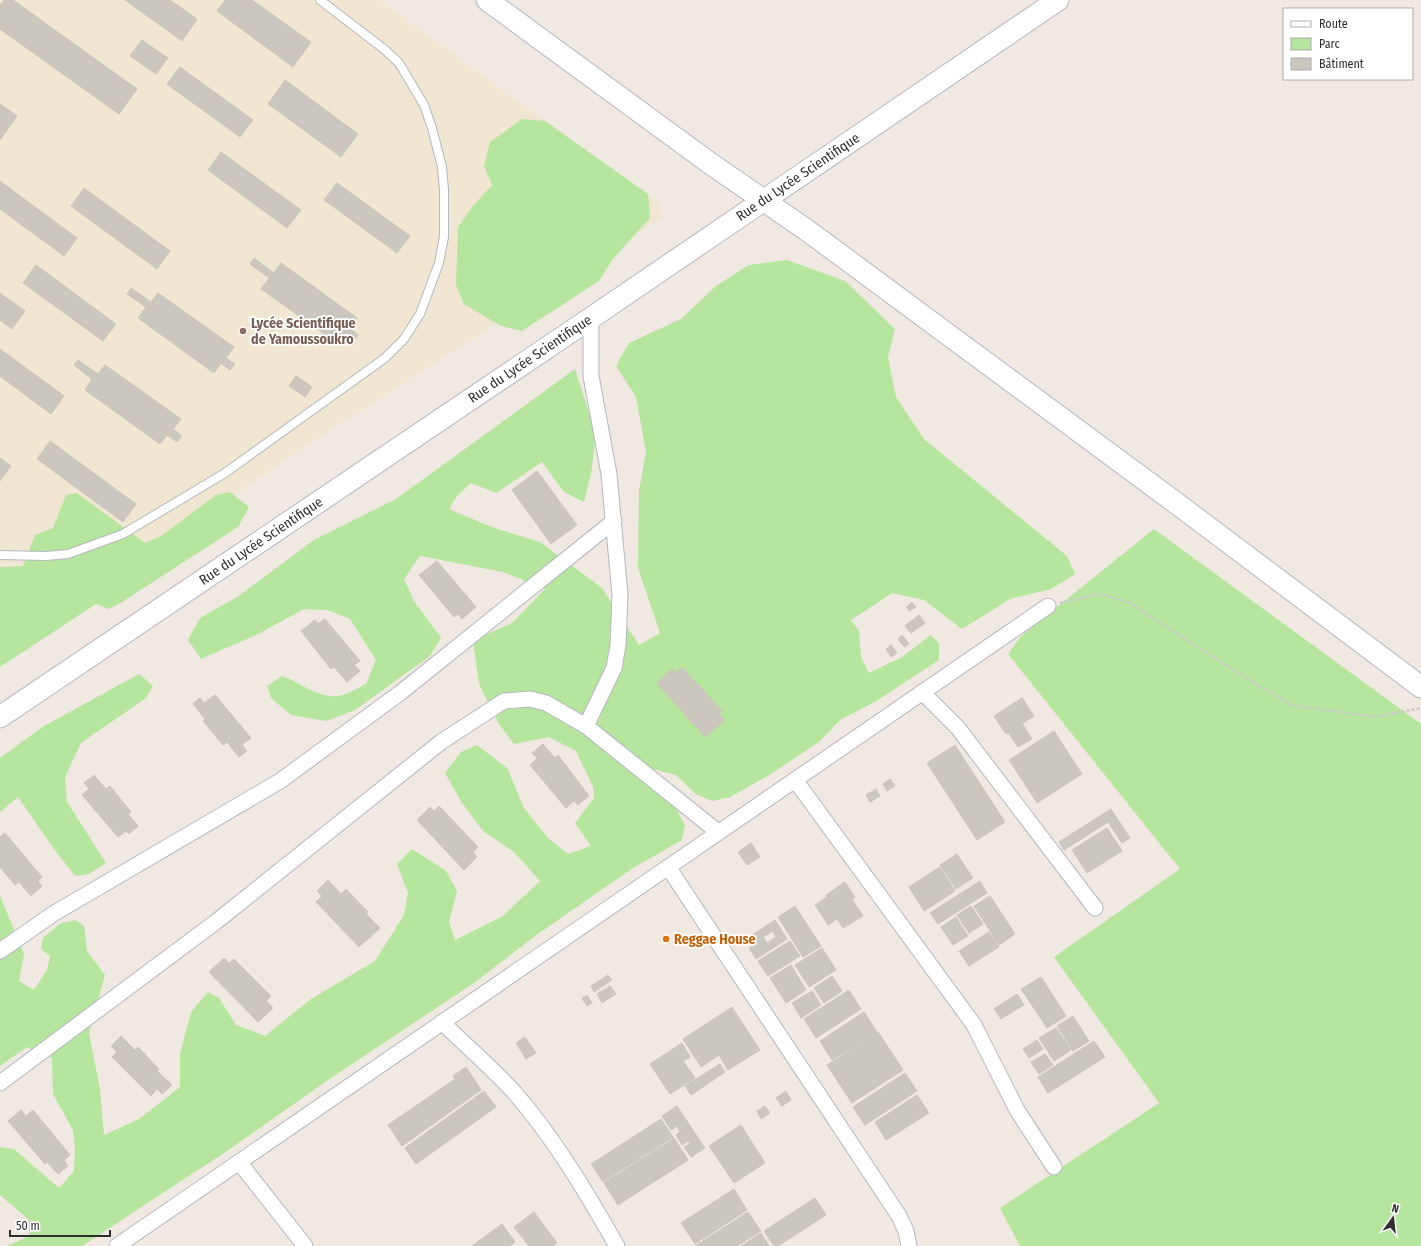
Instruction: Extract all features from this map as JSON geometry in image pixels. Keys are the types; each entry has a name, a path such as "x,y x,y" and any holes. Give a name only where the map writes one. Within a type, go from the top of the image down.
{"street":[{"path":"487,0 764,200 1176,503 1421,687"},
{"name":"Rue du Lycée Scientifique","path":"0,717 591,318 1058,0"},
{"path":"586,726 614,668 618,644 620,595 609,474 591,376 591,318"},
{"path":"0,951 54,914 280,781 400,693 614,521"},
{"path":"116,1246 1048,606"},
{"path":"922,692 958,728 1095,908"},
{"path":"0,1083 217,921 442,742 504,701 530,699 546,703 586,726 718,832"},
{"path":"795,780 974,1026 1017,1110 1054,1167"},
{"path":"668,867 899,1216 906,1231 909,1246"},
{"path":"442,1022 513,1092 535,1118 566,1159 617,1246"},
{"path":"239,1162 305,1246"}],"lane":[{"path":"0,555 46,556 68,554 123,534 225,473 385,358 404,339 420,314 439,263 444,237 444,190 442,167 432,128 424,105 398,63 384,49 320,0"}],"path":[{"path":"1048,606 1098,594 1128,602 1291,705 1374,717 1421,708"}],"shaded area":[{"name":"Lycée Scientifique de Yamoussoukro","path":"0,0 379,0 657,201 663,217 309,444 0,655"}],"green space":[{"path":"522,119 545,121 648,194 650,218 613,259 599,281 522,331 501,326 464,304 456,285 458,227 473,206 492,185 484,166 490,142"},
{"path":"787,260 845,281 895,329 888,357 896,397 924,439 1067,556 1075,574 1051,589 1010,599 962,629 924,600 892,593 851,620 859,631 861,657 869,673 902,657 931,635 939,643 939,660 878,700 840,720 820,741 771,774 730,797 712,801 696,794 676,775 653,769 647,783 674,805 685,825 682,840 633,868 535,936 474,983 331,1078 227,1151 82,1246 7,1246 29,1236 29,1220 0,1195 0,1147 14,1149 59,1188 74,1171 75,1149 73,1130 53,1094 52,1058 27,1047 0,1066 0,896 24,954 19,981 34,990 47,970 50,956 41,949 43,938 61,923 75,920 84,926 87,951 105,975 89,1033 100,1089 104,1135 139,1119 180,1087 180,1054 191,1012 208,992 219,998 236,1025 265,1036 311,999 375,961 404,915 408,893 397,864 412,849 446,871 457,891 449,922 455,940 503,916 540,881 513,851 483,831 462,803 445,773 461,752 477,745 507,768 524,808 548,838 568,854 591,846 575,823 594,798 593,787 576,751 549,737 514,744 499,724 479,684 473,642 512,623 545,589 503,572 420,556 404,579 414,601 441,638 430,656 355,710 326,721 291,715 271,698 267,686 282,676 311,690 327,696 335,696 346,694 366,684 376,660 350,619 328,610 304,609 256,635 201,659 188,640 200,618 237,597 314,540 396,499 575,369 596,435 591,474 584,502 564,492 542,462 496,493 471,483 457,496 449,509 494,528 540,542 602,588 639,645 660,633 638,568 639,491 646,452 636,397 616,366 629,343 681,319 716,286 749,265"},
{"path":"230,492 249,507 238,527 122,602 109,609 96,604 0,667 0,567 23,566 35,535 53,528 66,495 77,493 145,543 161,536 216,495"},
{"path":"1154,529 1421,724 1421,1246 1020,1246 1000,1208 1159,1103 1054,957 1180,869 1008,654 1021,636"},
{"path":"139,674 153,686 146,698 81,743 65,777 67,802 106,863 89,874 75,876 54,849 18,797 0,812 0,758 44,726"}],"building":[{"path":"4,0 13,0 137,89 119,114 0,29 0,5"},
{"path":"125,0 170,0 197,19 182,41"},
{"path":"225,0 252,0 311,42 293,67 217,11"},
{"path":"142,40 168,58 156,74 130,56"},
{"path":"180,67 253,120 240,137 167,84"},
{"path":"285,80 358,134 341,157 268,104"},
{"path":"0,104 17,116 0,140"},
{"path":"221,152 301,210 287,228 208,170"},
{"path":"0,181 77,238 64,256 0,209"},
{"path":"337,183 410,236 397,253 324,200"},
{"path":"84,188 170,251 157,269 71,206"},
{"path":"254,258 274,273 281,263 357,318 349,328 358,335 354,341 344,333 337,343 261,289 269,278 250,264"},
{"path":"36,265 116,324 103,341 23,283"},
{"path":"131,288 151,302 158,293 234,347 226,358 235,364 230,370 221,363 214,373 138,318 146,307 127,294"},
{"path":"0,293 25,311 12,329 0,320"},
{"path":"0,349 64,396 51,414 0,376"},
{"path":"78,360 98,374 105,365 181,419 173,429 182,436 177,442 167,435 160,444 85,390 92,379 74,365"},
{"path":"296,376 312,387 305,397 289,386"},
{"path":"50,441 136,504 123,522 37,459"},
{"path":"0,458 11,466 0,481"},
{"path":"537,471 577,525 551,544 512,490"},
{"path":"437,561 476,607 462,619 458,614 454,617 419,575"},
{"path":"912,602 916,607 909,611 906,607"},
{"path":"919,615 925,623 911,633 905,626"},
{"path":"325,619 360,661 354,665 360,671 347,682 334,667 331,669 301,631 315,620 318,624"},
{"path":"902,635 909,644 904,647 898,639"},
{"path":"891,645 897,653 891,657 886,649"},
{"path":"682,667 722,711 719,714 725,720 705,737 657,683 672,669 675,673"},
{"path":"215,695 251,738 242,745 247,751 239,757 227,742 223,745 203,721 205,719 193,704 200,698 204,703"},
{"path":"1022,698 1034,716 1006,734 994,716"},
{"path":"1022,723 1032,739 1018,747 1008,732"},
{"path":"1054,731 1082,774 1037,803 1009,760"},
{"path":"543,744 555,758 558,755 589,796 578,805 574,801 566,808 530,765 537,758 532,753"},
{"path":"955,745 1005,822 977,840 927,763"},
{"path":"94,775 106,789 110,786 131,812 128,814 138,826 129,834 126,831 118,837 82,795 89,789 84,783"},
{"path":"890,779 895,786 887,791 883,784"},
{"path":"876,789 880,796 870,802 866,795"},
{"path":"439,806 478,847 473,852 477,857 464,870 417,820 430,807 434,811"},
{"path":"1111,809 1130,838 1122,843 1108,822 1064,850 1059,842"},
{"path":"1107,828 1122,851 1087,873 1072,850"},
{"path":"5,833 42,877 38,881 42,886 31,896 19,882 15,885 0,867 0,837"},
{"path":"751,843 760,857 747,865 738,852"},
{"path":"957,854 973,878 956,889 940,865"},
{"path":"940,867 955,891 924,911 909,887"},
{"path":"328,880 341,894 346,889 368,912 366,914 380,928 359,947 316,902 322,896 317,891"},
{"path":"980,881 987,893 938,924 930,913"},
{"path":"845,882 855,897 852,899 863,916 843,928 837,919 828,925 815,905 827,897 826,895"},
{"path":"990,896 1015,934 999,945 974,906"},
{"path":"795,906 821,946 803,957 778,917"},
{"path":"971,906 983,924 969,933 957,915"},
{"path":"956,917 968,936 953,945 941,927"},
{"path":"775,920 787,939 756,959 749,948 754,945 749,937","holes":["773,931 776,937 767,943 763,937"]},
{"path":"989,932 999,947 969,966 959,951"},
{"path":"790,941 800,956 768,976 758,961"},
{"path":"822,948 836,970 809,987 795,965"},
{"path":"224,958 229,963 234,959 271,996 266,1001 273,1008 258,1022 209,972"},
{"path":"791,965 806,990 786,1003 770,978"},
{"path":"608,975 612,980 594,992 591,986"},
{"path":"832,976 842,991 824,1003 814,988"},
{"path":"1041,977 1066,1016 1047,1028 1021,989"},
{"path":"610,986 616,994 602,1003 597,994"},
{"path":"849,990 861,1009 816,1038 804,1019"},
{"path":"812,991 821,1005 801,1018 792,1003"},
{"path":"1017,994 1024,1005 1001,1019 994,1009"},
{"path":"587,995 592,1003 587,1006 582,998"},
{"path":"732,1007 760,1050 728,1070 719,1055 701,1067 683,1039"},
{"path":"864,1012 877,1032 832,1060 820,1041"},
{"path":"1073,1016 1089,1041 1073,1051 1057,1026"},
{"path":"1056,1028 1071,1050 1054,1061 1039,1038"},
{"path":"878,1032 903,1070 852,1103 827,1065"},
{"path":"121,1036 135,1050 138,1047 159,1069 157,1071 172,1085 162,1094 157,1089 151,1096 112,1057 117,1052 111,1046"},
{"path":"525,1037 536,1053 526,1059 516,1043"},
{"path":"1037,1040 1043,1049 1029,1058 1023,1049"},
{"path":"1094,1041 1105,1057 1048,1093 1038,1077"},
{"path":"682,1043 690,1057 683,1061 695,1078 670,1094 650,1064"},
{"path":"1045,1054 1053,1065 1039,1074 1031,1062"},
{"path":"720,1064 725,1072 691,1095 685,1086"},
{"path":"466,1067 481,1090 402,1146 388,1125 455,1079 453,1076"},
{"path":"905,1073 917,1091 865,1125 853,1107"},
{"path":"484,1091 496,1107 416,1164 405,1148"},
{"path":"786,1091 791,1100 782,1106 776,1098"},
{"path":"917,1095 929,1113 886,1140 875,1122"},
{"path":"677,1106 705,1148 691,1157 684,1147 690,1144 688,1141 682,1145 676,1135 680,1132 677,1126 671,1130 662,1116"},
{"path":"765,1106 770,1113 761,1119 757,1111"},
{"path":"21,1110 26,1116 33,1110 70,1155 64,1160 68,1166 58,1174 47,1162 45,1164 8,1121"},
{"path":"661,1119 673,1137 603,1182 591,1164"},
{"path":"741,1125 765,1163 734,1183 709,1146"},
{"path":"674,1138 688,1160 618,1205 604,1183"},
{"path":"734,1189 747,1210 695,1244 681,1223"},
{"path":"815,1198 826,1215 778,1246 774,1246 764,1231"},
{"path":"534,1212 557,1243 553,1246 529,1246 514,1227"},
{"path":"748,1212 761,1231 737,1246 695,1246"},
{"path":"502,1224 515,1242 510,1246 472,1246"},
{"path":"761,1233 769,1246 741,1246"}],"place":[{"name":"Lycée Scientifique de Yamoussoukro","path":"243,331"},
{"name":"Reggae House","path":"666,939"}]}
